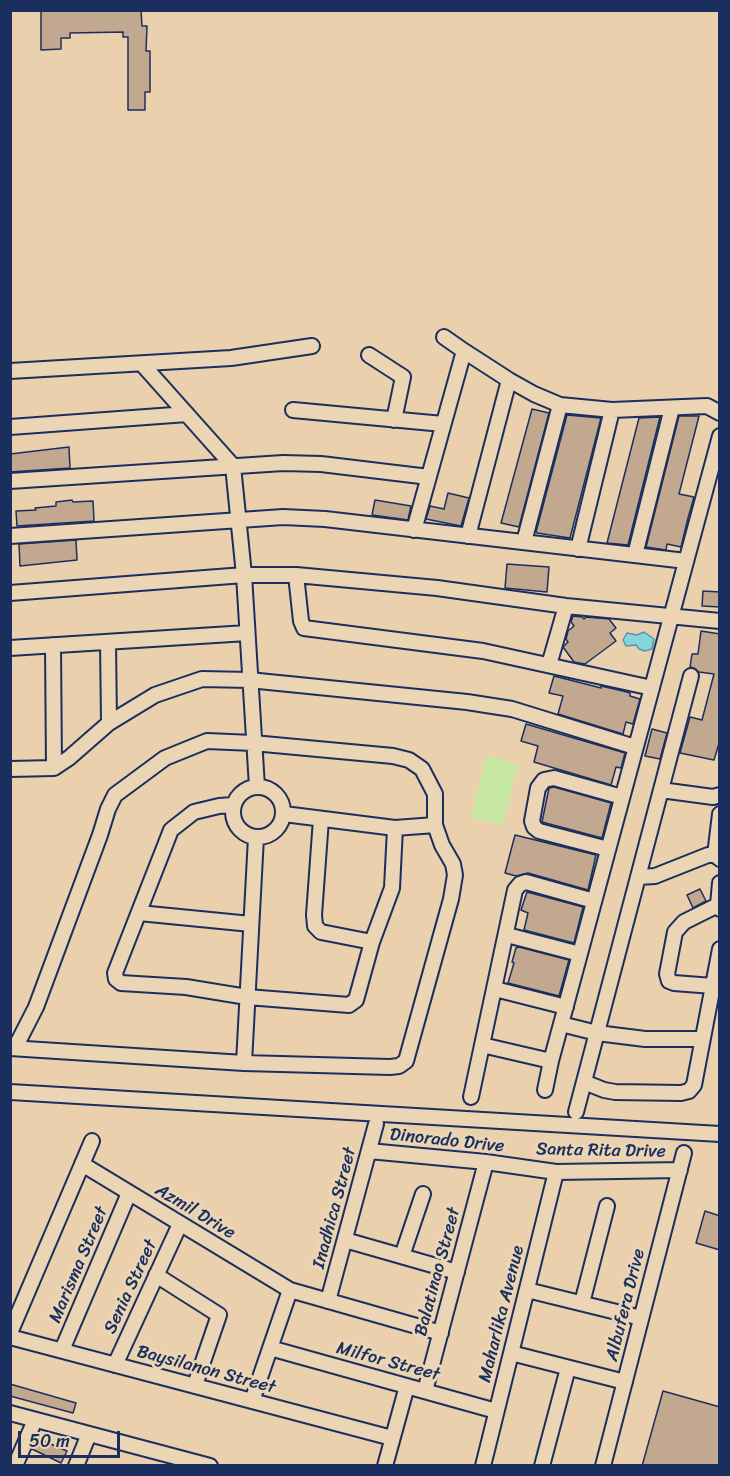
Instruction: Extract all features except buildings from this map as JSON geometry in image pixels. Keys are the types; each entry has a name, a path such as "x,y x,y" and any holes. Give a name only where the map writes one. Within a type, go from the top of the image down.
{"street":[{"path":"444,337 509,380 560,405 612,410 707,406 720,413"},
{"path":"10,371 231,358 312,346"},
{"path":"414,530 464,351"},
{"path":"369,355 403,377 394,420"},
{"path":"142,363 233,466 244,575 256,786"},
{"path":"468,536 509,380"},
{"path":"524,542 560,405"},
{"path":"635,555 672,408"},
{"path":"293,410 443,424"},
{"path":"578,549 612,410"},
{"path":"10,427 187,414"},
{"path":"545,1090 635,747 719,443"},
{"path":"10,481 284,463 321,464 429,477"},
{"path":"10,536 294,518 686,561"},
{"path":"10,593 244,575 297,575 437,588 566,606 720,621"},
{"path":"297,575 301,621 304,628 483,651 652,688"},
{"path":"549,665 566,606"},
{"path":"10,648 247,633"},
{"path":"108,642 109,723"},
{"path":"53,645 54,768"},
{"path":"576,1112 691,676"},
{"path":"10,769 54,768 109,723 155,695 202,679 249,680 467,702 512,709 635,747"},
{"path":"207,741 393,756 409,760 422,770 435,794 435,825 442,845 453,864 455,875 451,898 406,1061 399,1066 244,1063 13,1048 36,1006 115,795 165,758 207,741"},
{"path":"608,849 540,831 534,826 532,821 538,788 544,780 554,778 622,797"},
{"path":"256,786 270,790 281,800 284,814 279,826 269,835 256,837 245,834 237,826 233,816 233,805 242,792 256,786"},
{"path":"661,790 720,795"},
{"path":"233,805 194,812 171,830 115,973 116,980 121,983 186,987 247,997 349,1005 356,1000 372,942 392,888 396,828"},
{"path":"284,814 396,828 435,825"},
{"path":"638,877 655,876 708,855 717,857 720,814"},
{"path":"321,819 315,926 321,932 372,942"},
{"path":"244,1063 256,837"},
{"path":"471,1097 515,890 520,884 526,882 594,901"},
{"path":"713,986 674,983 669,981 666,974 675,932 684,922 719,907 720,884"},
{"path":"139,913 251,924"},
{"path":"507,935 580,954"},
{"path":"584,1082 615,1092 681,1093 689,1091 694,1085 720,950"},
{"path":"495,989 566,1007"},
{"path":"561,1024 597,1033 645,1039 702,1039"},
{"path":"482,1044 551,1061"},
{"path":"10,1092 720,1134"},
{"name":"Inadhica Street","path":"328,1301 376,1124"},
{"path":"10,1335 92,1141"},
{"name":"Dinorado Drive","path":"369,1151 521,1167"},
{"name":"Albufera Drive","path":"603,1466 684,1153"},
{"name":"Balatinao Street","path":"426,1391 486,1162"},
{"name":"Azmil Drive","path":"82,1164 290,1290 441,1333"},
{"name":"Santa Rita Drive","path":"521,1167 556,1172 680,1170"},
{"name":"Maharlika Avenue","path":"483,1466 556,1172"},
{"name":"Marisma Street","path":"62,1350 129,1193"},
{"path":"402,1256 423,1194"},
{"path":"582,1303 607,1206"},
{"name":"Senia Street","path":"115,1365 180,1224"},
{"path":"345,1239 457,1272"},
{"path":"156,1275 219,1315 195,1385"},
{"path":"252,1401 290,1290"},
{"path":"527,1290 641,1318"},
{"name":"Baysilanon Street","path":"10,1335 115,1365 392,1437"},
{"name":"Milfor Street","path":"270,1348 496,1411"},
{"path":"511,1353 625,1383"},
{"path":"542,1466 568,1368"},
{"path":"385,1466 406,1386"},
{"path":"10,1413 89,1434 157,1459 210,1466"},
{"path":"15,1466 35,1420"},
{"path":"75,1466 89,1434"}],"green space":[{"path":"486,756 518,764 503,825 471,817"}],"water":[{"path":"644,632 654,639 652,649 645,651 636,645 626,646 623,640 627,633 637,635"}]}
